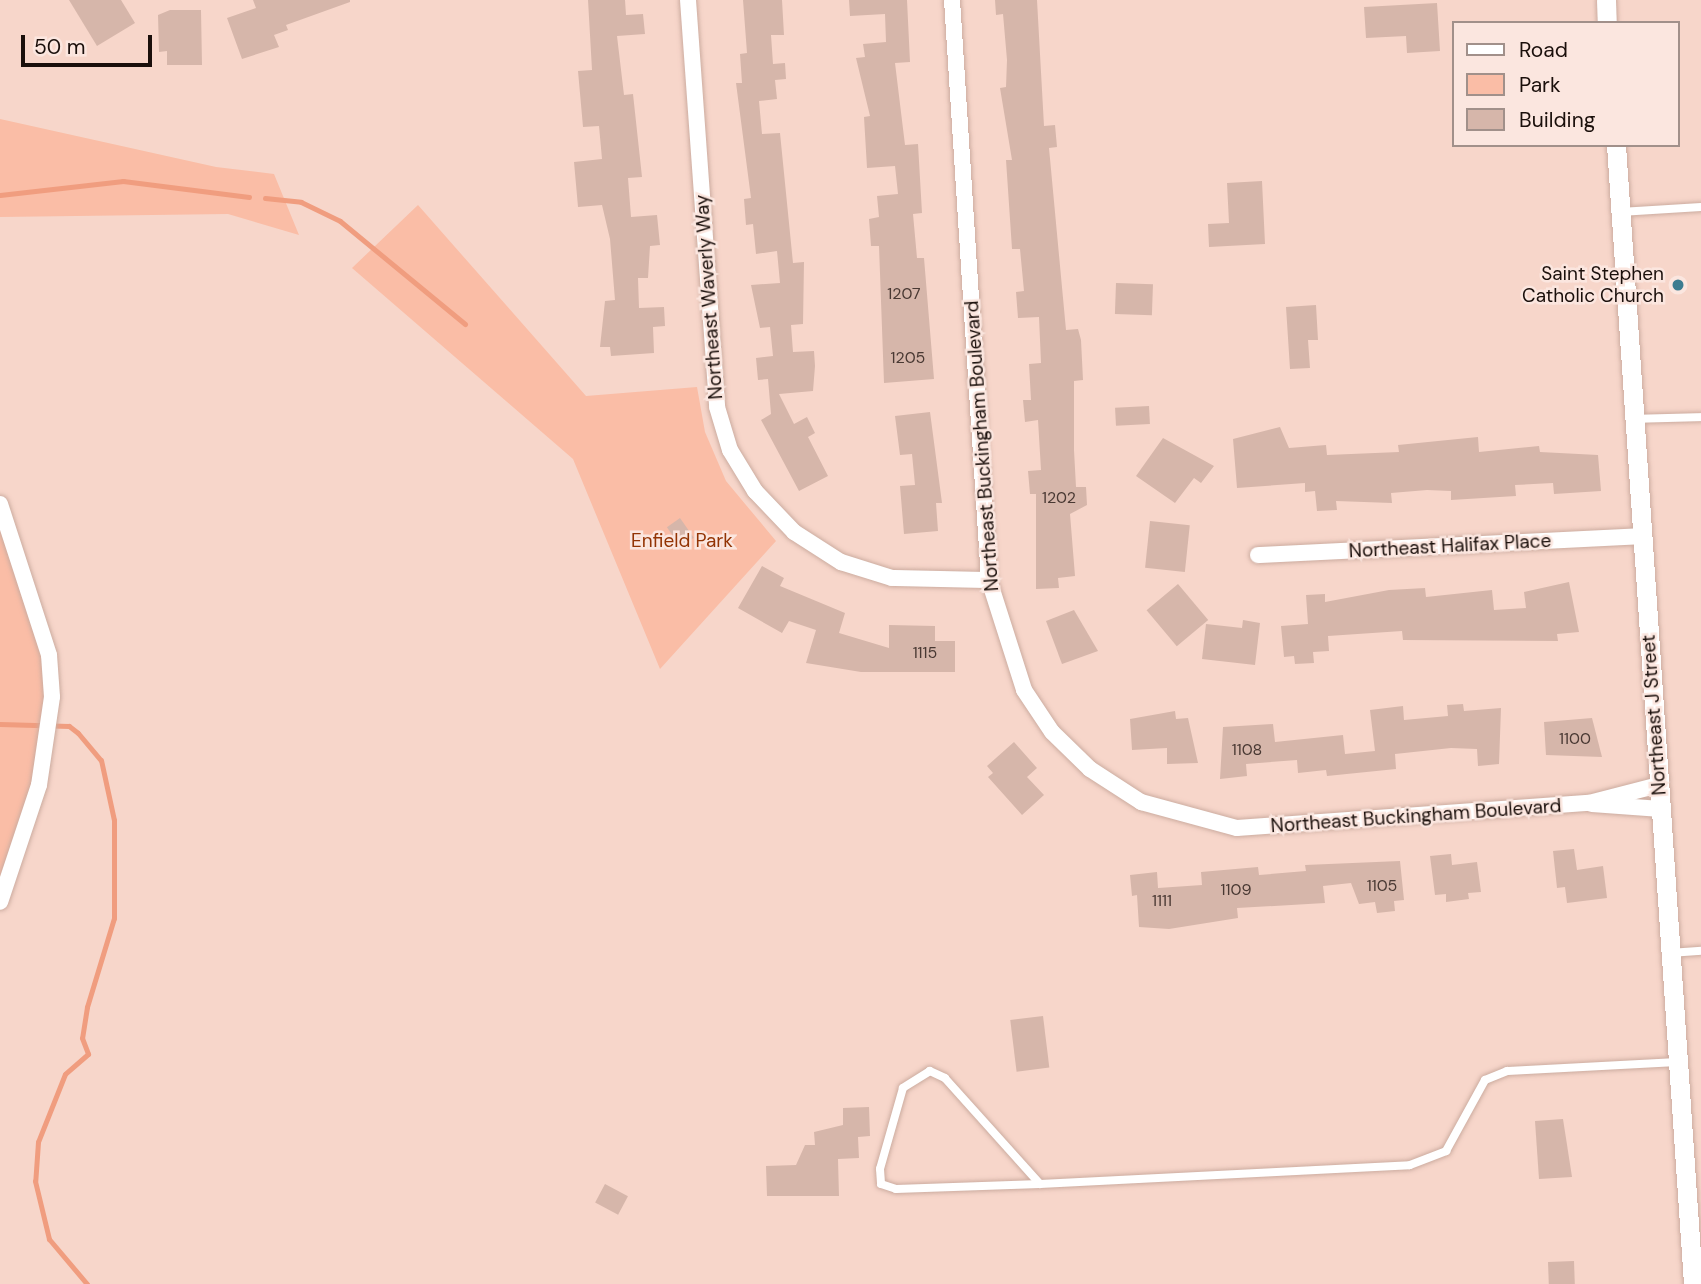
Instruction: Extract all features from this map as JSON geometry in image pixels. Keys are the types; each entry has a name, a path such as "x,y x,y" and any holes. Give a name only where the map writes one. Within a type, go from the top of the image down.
{"street":[{"name":"Northeast Waverly Way","path":"688,0 717,407 730,450 755,491 794,531 841,562 892,578 989,580"},
{"name":"Northeast Buckingham Boulevard","path":"952,0 989,580 1024,691 1052,732 1090,769 1141,802 1237,828 1590,803 1661,809"},
{"path":"1606,0 1607,21"},
{"name":"Northeast J Street","path":"1616,147 1670,953 1695,1274"},
{"path":"0,504 49,655 51,722 47,746 0,902"},
{"name":"Northeast Halifax Place","path":"1258,555 1642,536"},
{"name":"Northeast Buckingham Boulevard","path":"1590,803 1659,785"}],"lane":[{"path":"1620,212 1701,207"},
{"path":"1634,419 1701,417"},
{"path":"1670,953 1701,951"},
{"path":"1040,1184 945,1078 930,1072 903,1088 881,1184 896,1189 1040,1184 1410,1165 1446,1151 1485,1080 1507,1071 1678,1062"}],"green space":[{"path":"0,119 216,167 274,174 299,235 228,214 0,217"},
{"name":"Enfield Park","path":"418,205 586,396 697,387 705,432 726,481 776,541 660,669 573,459 352,268"},
{"path":"0,500 49,677 40,767 0,909"}],"building":[{"path":"69,0 121,0 135,23 97,46"},
{"path":"253,0 350,2 286,25 288,30 274,35 279,47 242,59 227,18 256,8"},
{"path":"588,0 625,0 626,15 643,14 645,34 617,36 624,95 633,94 642,177 628,178 631,217 657,215 660,245 650,246 648,278 638,278 639,308 664,307 665,326 653,327 654,353 611,356 610,347 600,347 605,301 615,300 610,239 602,205 578,207 574,162 602,159 599,126 583,127 578,71 592,70"},
{"path":"743,0 782,0 784,35 771,35 773,64 785,63 786,79 775,80 777,99 759,101 762,134 780,133 793,263 804,262 803,324 791,325 793,352 814,351 815,366 813,391 779,394 794,424 807,417 815,433 808,437 828,476 799,491 761,420 771,414 768,379 758,380 756,358 773,356 770,327 760,328 751,285 780,283 777,251 756,254 753,224 746,225 744,199 751,198 736,83 742,83 740,54 747,53"},
{"path":"849,0 907,0 910,62 895,63 905,145 918,144 922,213 913,214 917,258 924,258 934,379 884,383 879,246 871,246 869,219 879,217 877,196 898,194 895,166 867,168 864,117 870,116 856,58 865,57 863,44 886,42 885,14 850,16"},
{"path":"995,0 1037,0 1044,126 1055,125 1057,147 1049,148 1066,330 1078,329 1081,340 1083,380 1074,381 1074,450 1076,487 1086,487 1087,505 1070,514 1075,576 1058,578 1059,588 1036,589 1036,494 1030,494 1028,471 1041,470 1038,420 1025,422 1023,400 1031,400 1029,364 1041,363 1039,317 1018,318 1016,292 1024,291 1020,249 1012,249 1006,160 1012,160 1000,88 1006,87 1007,60 1003,14 996,15"},
{"path":"1437,3 1440,51 1407,53 1406,36 1366,38 1364,7"},
{"path":"170,10 201,10 202,65 167,65 167,51 159,52 158,15"},
{"path":"1262,181 1265,244 1209,247 1208,224 1229,223 1227,183"},
{"path":"1116,283 1153,284 1152,315 1115,314"},
{"path":"1316,305 1318,340 1308,340 1310,368 1290,369 1286,307"},
{"path":"1149,406 1150,424 1116,426 1115,408"},
{"path":"930,412 942,503 936,503 938,531 904,534 900,486 915,485 912,454 900,455 895,416"},
{"path":"1280,427 1289,448 1326,445 1327,455 1399,452 1398,445 1478,437 1479,452 1539,446 1540,452 1598,455 1601,491 1554,494 1553,483 1515,485 1516,496 1451,500 1451,491 1427,490 1391,493 1392,503 1336,501 1337,510 1317,511 1315,491 1305,492 1305,483 1237,488 1233,439"},
{"path":"1163,438 1214,466 1201,483 1194,478 1175,503 1136,476"},
{"path":"680,518 694,538 681,547 667,527"},
{"path":"1150,521 1190,525 1185,572 1145,568"},
{"path":"762,566 784,578 780,586 845,613 839,633 889,648 889,625 935,626 935,641 955,641 955,672 861,672 806,663 816,630 789,621 782,633 738,608"},
{"path":"1569,582 1579,632 1557,634 1558,641 1403,640 1402,631 1328,636 1329,651 1313,652 1314,663 1295,664 1294,656 1284,657 1281,626 1308,624 1306,595 1325,594 1325,602 1389,590 1425,588 1426,597 1492,590 1494,610 1526,608 1524,592"},
{"path":"1178,584 1208,620 1177,646 1147,610"},
{"path":"1074,610 1098,651 1062,664 1046,621"},
{"path":"1243,620 1260,623 1255,665 1202,659 1206,624 1242,628"},
{"path":"1463,704 1464,711 1501,708 1499,764 1478,766 1477,749 1451,748 1395,754 1396,769 1327,776 1326,770 1298,773 1297,760 1246,764 1247,776 1220,779 1223,727 1273,724 1275,742 1343,735 1345,754 1375,751 1370,710 1403,706 1404,720 1448,716 1447,705"},
{"path":"1175,711 1176,719 1188,718 1198,763 1167,764 1167,748 1132,750 1130,719"},
{"path":"1592,718 1602,757 1546,755 1544,722"},
{"path":"1014,742 1037,768 1027,777 1044,795 1022,815 988,777 993,773 987,766"},
{"path":"1574,849 1577,870 1603,866 1607,898 1567,903 1565,887 1557,888 1553,851"},
{"path":"1451,854 1452,865 1477,862 1481,892 1468,893 1469,899 1446,902 1446,894 1435,895 1430,856"},
{"path":"1400,861 1404,900 1394,901 1395,911 1377,913 1375,902 1359,904 1351,883 1323,886 1325,903 1237,908 1238,918 1169,929 1139,927 1137,895 1132,896 1130,875 1157,872 1158,888 1202,885 1201,872 1258,867 1259,875 1306,871 1305,865"},
{"path":"1043,1016 1049,1068 1017,1072 1010,1020"},
{"path":"869,1107 870,1136 858,1137 859,1158 838,1159 839,1196 767,1196 766,1166 796,1165 805,1145 815,1145 814,1132 843,1125 843,1108"},
{"path":"1563,1119 1572,1177 1539,1179 1535,1121"},
{"path":"605,1184 628,1196 618,1215 595,1203"},
{"path":"1574,1261 1575,1284 1549,1284 1548,1262"}],"waterway":[{"path":"0,195 123,181 249,197"},
{"path":"265,198 301,202 340,221 465,324"},
{"path":"0,724 69,726 78,733 101,760 114,820 114,918 87,1007 82,1038 88,1054 65,1074 38,1142 35,1181 49,1239 87,1284"}],"place":[{"name":"Saint Stephen Catholic Church","path":"1678,285"}]}
